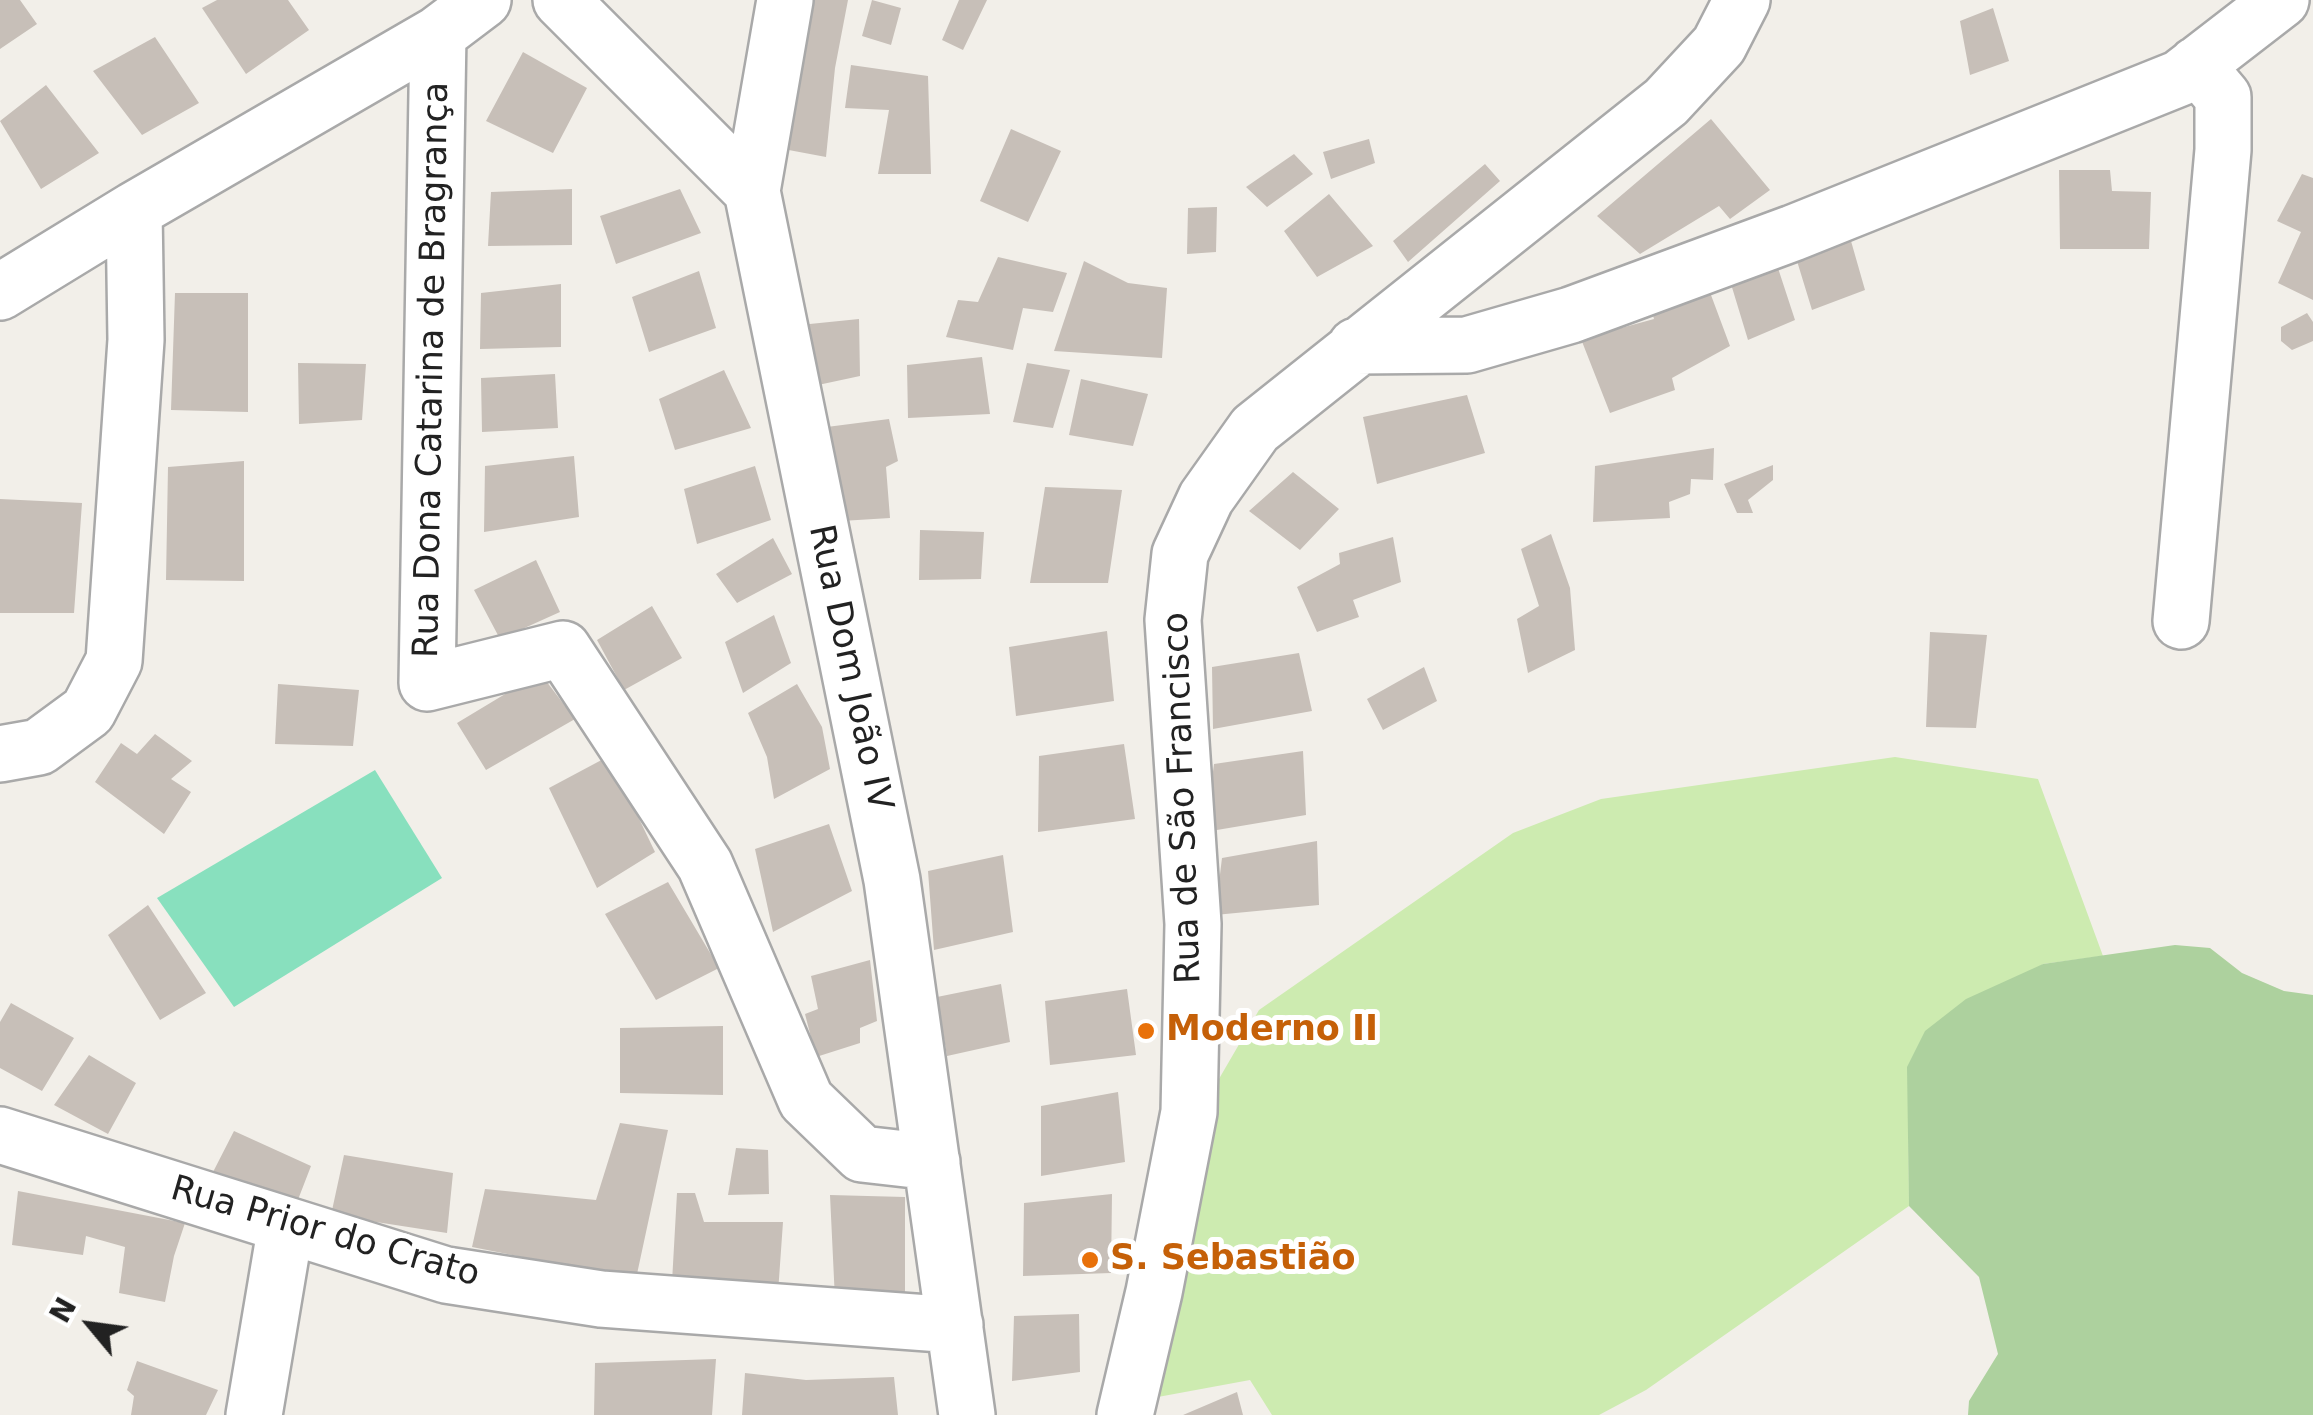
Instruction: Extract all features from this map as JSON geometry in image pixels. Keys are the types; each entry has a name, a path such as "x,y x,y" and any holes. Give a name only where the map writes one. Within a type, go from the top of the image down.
{"street":[{"path":"4,281 438,34 484,0"},
{"path":"560,0 752,190"},
{"path":"752,190 785,0"},
{"name":"Rua de São Francisco","path":"1125,1415 1154,1292 1188,1112 1193,924 1173,620 1180,554 1206,498 1255,429 1666,102 1719,45 1742,0"},
{"path":"1356,346 1467,345 1571,315 1793,233 2180,78 2214,35 2281,0"},
{"name":"Rua Dona Catarina de Bragrança","path":"438,34 427,683 563,648 705,865 806,1100 862,1154 932,1162"},
{"path":"2181,621 2223,150 2223,97 2214,35"},
{"name":"Rua Dom João IV","path":"752,190 892,880 968,1415"},
{"path":"0,754 39,747 88,710 114,661 136,340 134,210"},
{"name":"Rua Prior do Crato","path":"0,1135 446,1275 601,1300 955,1325"},
{"path":"254,1415 286,1225"}],"green space":[{"path":"1895,757 2038,779 2103,956 2043,964 1908,1067 1909,1206 1646,1390 1599,1415 1272,1415 1250,1380 1147,1399 1216,1084 1259,1010 1513,833 1601,799"},
{"path":"375,770 442,878 234,1007 157,898"},
{"path":"2175,945 2210,948 2242,973 2284,991 2313,995 2313,1415 1968,1415 1969,1401 1998,1354 1979,1277 1909,1206 1907,1067 1925,1031 1966,999 2043,964"}],"building":[{"path":"0,0 20,0 37,24 0,49"},
{"path":"217,0 288,0 309,30 246,74 202,8"},
{"path":"800,0 848,0 835,68 826,157 778,148"},
{"path":"872,0 901,8 891,45 862,36"},
{"path":"959,0 987,0 963,50 942,40"},
{"path":"1993,8 2009,61 1970,75 1960,21"},
{"path":"155,37 199,103 142,135 93,71"},
{"path":"523,52 587,88 553,153 486,121"},
{"path":"851,65 928,76 931,174 878,174 889,110 845,108"},
{"path":"46,85 99,153 41,189 0,121"},
{"path":"1711,119 1770,190 1730,219 1719,206 1640,254 1597,216"},
{"path":"1011,129 1061,151 1028,222 980,201"},
{"path":"1369,139 1375,163 1331,179 1323,152"},
{"path":"1294,154 1313,174 1267,207 1246,187"},
{"path":"1485,164 1500,181 1408,262 1393,241"},
{"path":"2059,170 2110,170 2112,191 2151,192 2149,249 2060,249"},
{"path":"2302,174 2313,178 2313,300 2278,283 2301,232 2277,221"},
{"path":"572,189 572,245 488,246 491,192"},
{"path":"680,189 701,233 616,264 600,216"},
{"path":"1329,194 1373,246 1317,277 1284,231"},
{"path":"1217,207 1216,252 1187,254 1188,208"},
{"path":"1851,241 1865,290 1812,310 1797,261"},
{"path":"998,257 1067,273 1053,312 1023,308 1013,350 946,337 958,300 978,302"},
{"path":"1084,261 1128,283 1167,288 1162,358 1054,351"},
{"path":"1776,262 1795,320 1748,340 1731,284"},
{"path":"699,271 716,328 649,352 632,297"},
{"path":"561,284 561,347 480,349 481,293"},
{"path":"1708,287 1730,346 1672,378 1675,390 1610,413 1581,339 1654,319 1650,304"},
{"path":"175,293 248,293 248,412 171,410"},
{"path":"2307,313 2313,322 2313,341 2292,350 2281,341 2281,327"},
{"path":"859,319 860,376 804,388 790,326"},
{"path":"982,357 990,414 908,418 907,365"},
{"path":"298,363 366,364 362,420 299,424"},
{"path":"1027,363 1070,370 1053,428 1013,422"},
{"path":"724,370 751,428 675,450 659,399"},
{"path":"555,374 558,428 482,432 481,378"},
{"path":"1081,379 1148,394 1133,446 1069,435"},
{"path":"1467,395 1485,453 1377,484 1363,417"},
{"path":"889,419 898,461 886,467 890,518 825,522 819,428"},
{"path":"1714,448 1713,480 1691,479 1690,494 1669,502 1670,518 1593,522 1595,466"},
{"path":"574,456 579,517 484,532 485,466"},
{"path":"244,461 244,581 166,580 168,467"},
{"path":"1773,465 1773,480 1748,500 1753,513 1737,513 1724,484"},
{"path":"755,466 771,520 697,544 684,489"},
{"path":"1293,472 1339,509 1300,550 1249,511"},
{"path":"1045,487 1122,490 1108,583 1030,583"},
{"path":"0,499 82,503 74,613 0,613"},
{"path":"920,530 984,532 981,579 919,580"},
{"path":"1551,534 1570,588 1575,650 1528,673 1517,619 1539,606 1521,549"},
{"path":"1393,537 1401,582 1353,600 1359,617 1317,632 1297,587 1340,564 1339,553"},
{"path":"773,538 792,574 737,603 716,574"},
{"path":"536,560 560,612 500,639 474,590"},
{"path":"652,606 682,658 624,690 597,640"},
{"path":"774,615 791,663 743,693 725,642"},
{"path":"1107,631 1114,701 1016,716 1009,647"},
{"path":"1930,632 1987,635 1976,728 1926,727"},
{"path":"1299,653 1312,711 1213,729 1212,667"},
{"path":"1424,667 1437,701 1383,730 1367,699"},
{"path":"540,673 575,719 486,770 457,723"},
{"path":"278,684 359,690 353,746 275,744"},
{"path":"797,684 822,727 830,769 774,799 767,757 748,713"},
{"path":"155,734 192,761 171,779 191,792 164,834 95,782 121,743 137,754"},
{"path":"1124,744 1135,819 1038,832 1039,756"},
{"path":"1303,751 1306,815 1205,832 1214,764"},
{"path":"609,756 655,852 597,888 549,788"},
{"path":"829,824 852,891 773,932 755,849"},
{"path":"1317,841 1319,905 1215,915 1222,858"},
{"path":"1003,855 1013,932 934,950 928,871"},
{"path":"668,882 719,968 656,1000 605,914"},
{"path":"148,905 206,993 160,1020 108,935"},
{"path":"870,960 877,1021 860,1028 860,1043 816,1057 805,1014 818,1009 811,976"},
{"path":"1001,984 1010,1042 947,1056 937,997"},
{"path":"1127,989 1136,1055 1050,1065 1045,1001"},
{"path":"11,1003 74,1038 42,1091 0,1068 0,1022"},
{"path":"723,1026 723,1095 620,1093 620,1028"},
{"path":"89,1055 136,1083 108,1134 54,1105"},
{"path":"1118,1092 1125,1162 1041,1176 1041,1106"},
{"path":"620,1123 668,1130 637,1274 578,1268 472,1247 485,1189 596,1200"},
{"path":"234,1131 311,1166 294,1210 212,1174"},
{"path":"736,1148 768,1150 769,1194 728,1195"},
{"path":"344,1155 453,1173 447,1233 331,1215"},
{"path":"18,1191 185,1223 165,1302 119,1293 125,1247 86,1236 83,1255 12,1245"},
{"path":"677,1193 695,1193 704,1222 783,1222 778,1293 672,1282"},
{"path":"1112,1194 1111,1273 1023,1276 1024,1203"},
{"path":"830,1195 905,1197 905,1301 835,1300"},
{"path":"1079,1314 1080,1372 1012,1381 1014,1316"},
{"path":"716,1359 712,1415 594,1415 595,1363"},
{"path":"137,1361 218,1390 206,1415 131,1415 134,1396 127,1390"},
{"path":"745,1373 806,1380 894,1377 898,1415 742,1415"},
{"path":"1237,1392 1243,1415 1183,1415"}],"place":[{"name":"Moderno II","path":"1146,1031"},
{"name":"S. Sebastião","path":"1090,1260"}]}
